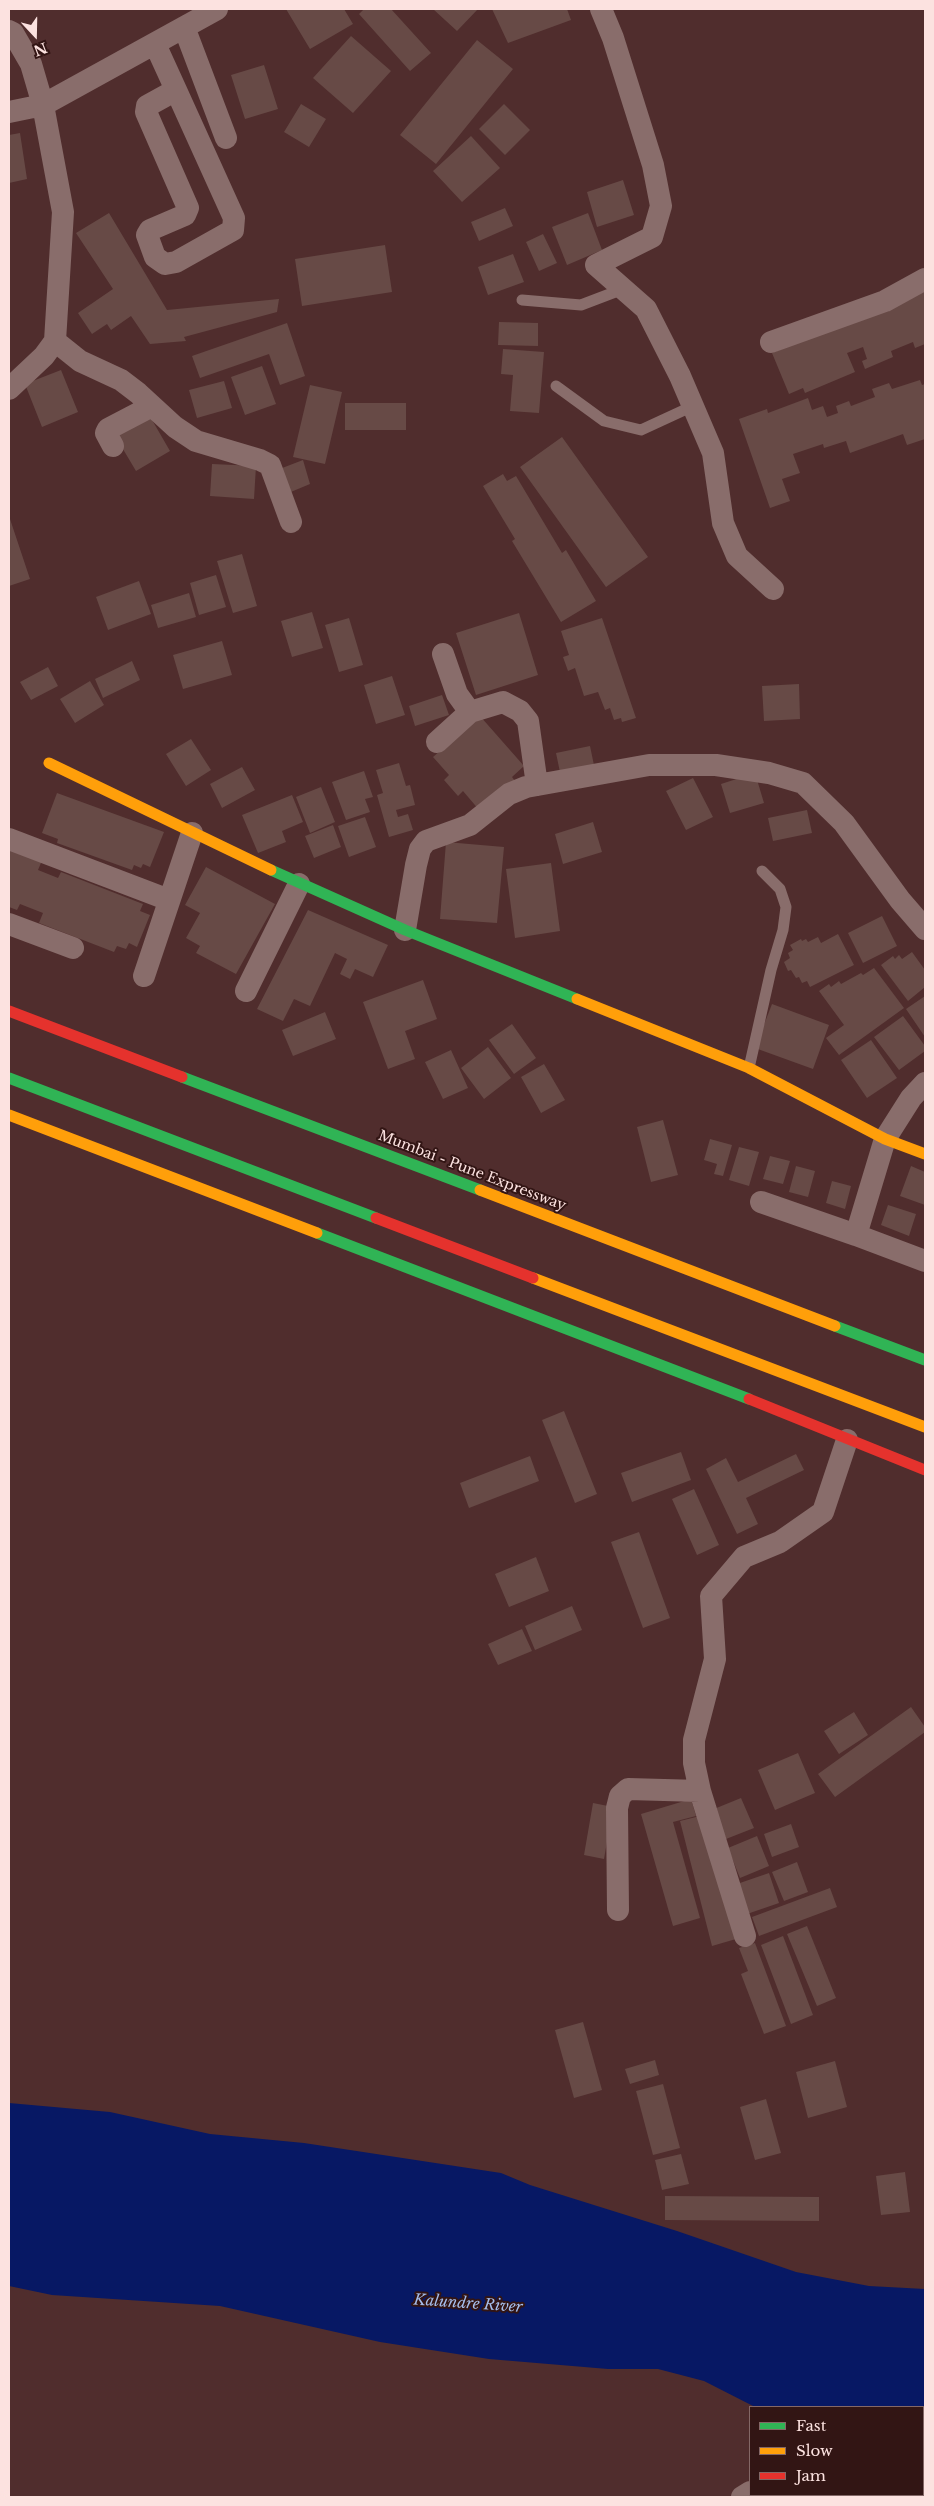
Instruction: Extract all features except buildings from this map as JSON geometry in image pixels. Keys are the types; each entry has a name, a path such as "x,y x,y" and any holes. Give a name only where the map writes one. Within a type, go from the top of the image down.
{"main road":[{"path":"49,764 299,884 405,930 749,1068 885,1139 925,1154"},
{"name":"Mumbai - Pune Expressway","path":"9,1011 925,1360"},
{"path":"9,1078 925,1427"},
{"path":"9,1115 700,1380 925,1470"}],"street":[{"path":"9,112 43,105 217,9"},
{"path":"600,9 613,38 653,165 661,206 652,237 596,265 646,309 693,406 713,453 723,523 736,556 773,589"},
{"path":"184,27 226,138"},
{"path":"9,31 13,33 31,64 43,105 63,212 55,341 44,356 9,389"},
{"path":"155,44 176,90 234,218 233,230 176,262 165,264 155,257 148,235 150,230 185,215 188,208 146,112 147,106 176,90"},
{"path":"770,342 885,301 925,279"},
{"path":"55,341 80,361 121,380 175,427 196,441 260,460 270,465 291,522"},
{"path":"113,446 106,433 108,429 152,406"},
{"path":"443,654 457,694 470,712"},
{"path":"437,742 470,712 503,702 520,711 528,722 537,785"},
{"path":"405,930 416,865 420,849 426,841 470,825 509,794 537,785 649,765 716,765 769,772 803,783 844,823 900,900 922,919"},
{"path":"144,976 192,833"},
{"path":"9,839 169,900"},
{"path":"246,991 299,884"},
{"path":"9,924 73,948"},
{"path":"856,1235 885,1139 911,1098 925,1084"},
{"path":"760,1202 856,1235 925,1262"},
{"path":"745,1936 700,1791 694,1764 694,1740 715,1659 711,1596 744,1557 780,1542 822,1512 847,1440"},
{"path":"618,1910 617,1808 620,1796 628,1789 700,1791"}],"lane":[{"path":"522,300 581,305 623,289"},
{"path":"556,386 604,421 641,430 693,406"},
{"path":"749,1068 771,970 783,930 786,907 780,889 762,871"}],"water":[{"name":"Kalundre River","path":"9,2103 110,2112 210,2134 304,2143 501,2173 530,2185 677,2231 796,2272 869,2286 925,2289 925,2452 924,2406 753,2406 704,2381 658,2369 608,2369 489,2359 380,2342 220,2306 52,2295 9,2286"}],"traffic: fast":[{"path":"271,870 405,930 577,999"},
{"path":"182,1077 480,1190"},
{"path":"9,1078 376,1218"},
{"path":"317,1233 749,1399"},
{"path":"835,1326 925,1360"}],"traffic: slow":[{"path":"49,763 271,870"},
{"path":"577,999 749,1068 885,1139 925,1154"},
{"path":"9,1115 317,1233"},
{"path":"480,1190 835,1326"},
{"path":"533,1278 925,1427"}],"traffic: jam":[{"path":"9,1011 182,1077"},
{"path":"376,1218 533,1278"},
{"path":"749,1399 925,1470"}]}
